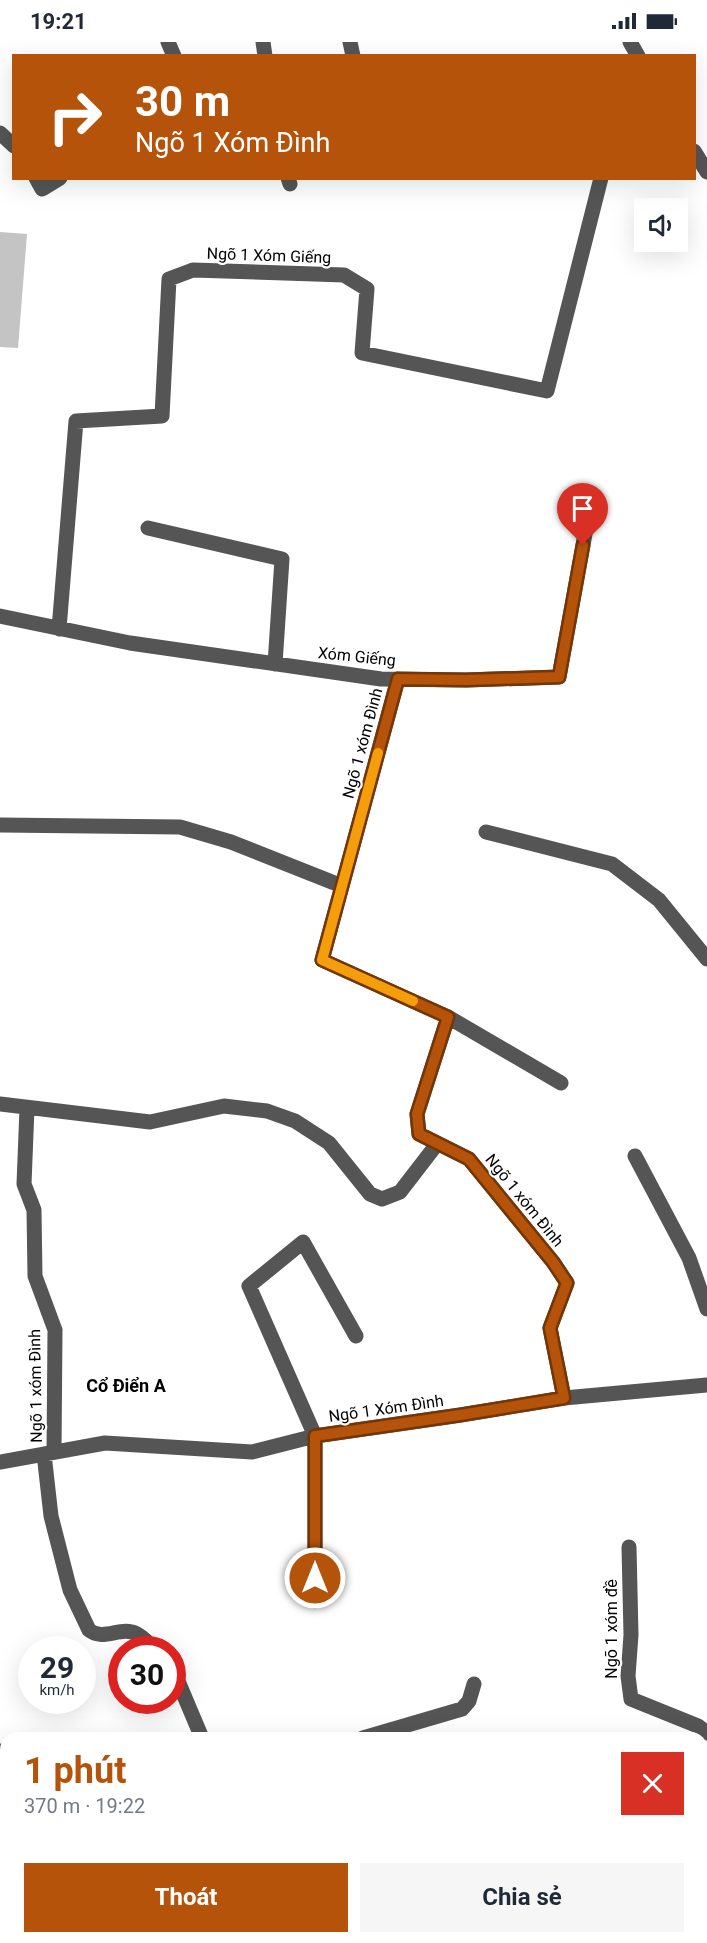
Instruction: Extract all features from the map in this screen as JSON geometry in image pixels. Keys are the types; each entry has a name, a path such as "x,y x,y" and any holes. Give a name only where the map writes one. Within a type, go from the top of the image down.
{"street":[{"path":"0,133 12,144"},
{"path":"696,154 707,172"},
{"path":"37,180 42,189 57,180"},
{"name":"Ngõ 1 Xóm Giếng","path":"59,629 76,421 162,416 169,279 193,270 344,275 367,289 362,353 547,391 600,181"},
{"name":"Xóm Giếng","path":"0,616 130,644 381,679 466,680 559,677 587,523"},
{"path":"148,528 282,559 275,664"},
{"name":"Ngõ 1 xóm Đình","path":"398,679 322,960 448,1017 561,1083"},
{"path":"0,825 180,827 231,842 342,886"},
{"path":"486,832 612,864 658,900 707,959"},
{"name":"Ngõ 1 xóm Đình","path":"448,1017 417,1114 419,1134 469,1159 553,1262 567,1283 550,1328 564,1398"},
{"path":"0,1104 150,1122 224,1106 267,1111 295,1121 329,1143 370,1194 382,1199 400,1192 437,1144"},
{"name":"Ngõ 1 xóm Đình","path":"27,1107 24,1184 34,1210 35,1276 55,1330 49,1453 51,1516 70,1590 89,1630 101,1635 119,1632 140,1636"},
{"path":"635,1156 689,1258 707,1309"},
{"name":"Ngõ 1 xóm Đình","path":"315,1601 315,1436 249,1286 303,1242 356,1336"},
{"name":"Ngõ 1 Xóm Đình","path":"0,1462 105,1443 252,1452 315,1436 564,1398 707,1385"},
{"name":"Ngõ 1 xóm đề","path":"628,1547 631,1635 628,1676 631,1699 698,1726 706,1732"},
{"path":"383,1732 462,1709 469,1701 474,1684"},
{"path":"186,1700 199,1732"}],"building":[{"path":"0,232 27,234 18,348 0,347"}],"slow traffic":[{"path":"378,753 322,960 413,1001"}],"district":[{"name":"Cổ Điển A","path":"126,1386"}],"route":[{"path":"315,1578 315,1436 564,1398 550,1328 567,1283 553,1262 469,1159 419,1134 417,1114 448,1017 322,960 398,679 466,680 559,677 583,545"}]}
